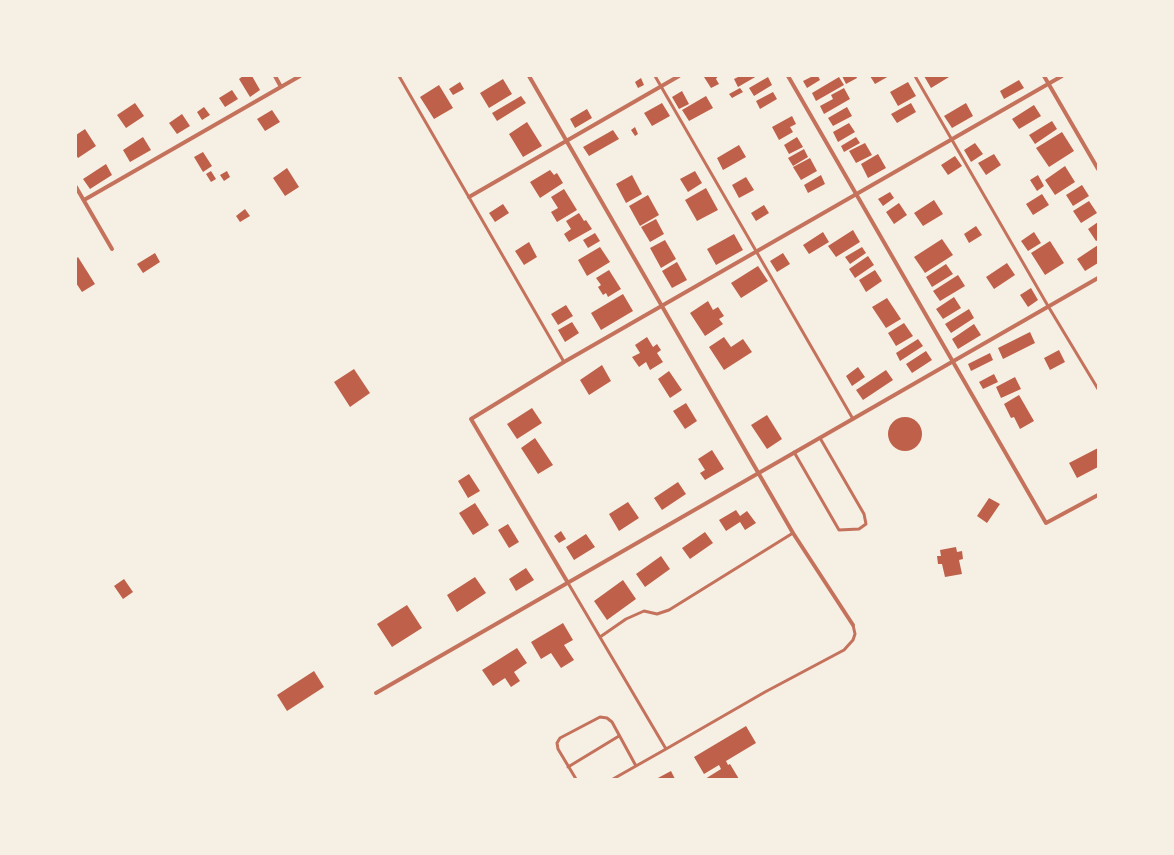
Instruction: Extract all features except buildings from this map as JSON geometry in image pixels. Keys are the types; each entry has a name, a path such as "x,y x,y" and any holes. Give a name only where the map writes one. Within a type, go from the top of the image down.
{"street":[{"path":"275,76 281,87"},
{"path":"84,200 300,76"},
{"path":"529,76 793,533 853,625"},
{"path":"469,197 679,76"},
{"path":"788,76 1046,523 1098,494"},
{"path":"1044,76 1098,169"},
{"path":"568,583 471,419 564,362 1062,76"},
{"path":"76,187 112,249"},
{"path":"376,693 1098,278"}],"lane":[{"path":"399,76 564,362"},
{"path":"655,76 853,419"},
{"path":"915,76 1048,306 1098,389"},
{"path":"794,452 839,530 859,529 866,524 864,514 820,438"},
{"path":"600,637 626,619 644,611 656,614 669,610 793,533"},
{"path":"568,583 666,749"},
{"path":"613,779 764,692 844,650 853,640 855,634 853,625"},
{"path":"576,779 558,749 557,743 560,738 600,717 607,718 636,766"},
{"path":"568,767 619,736"}]}
